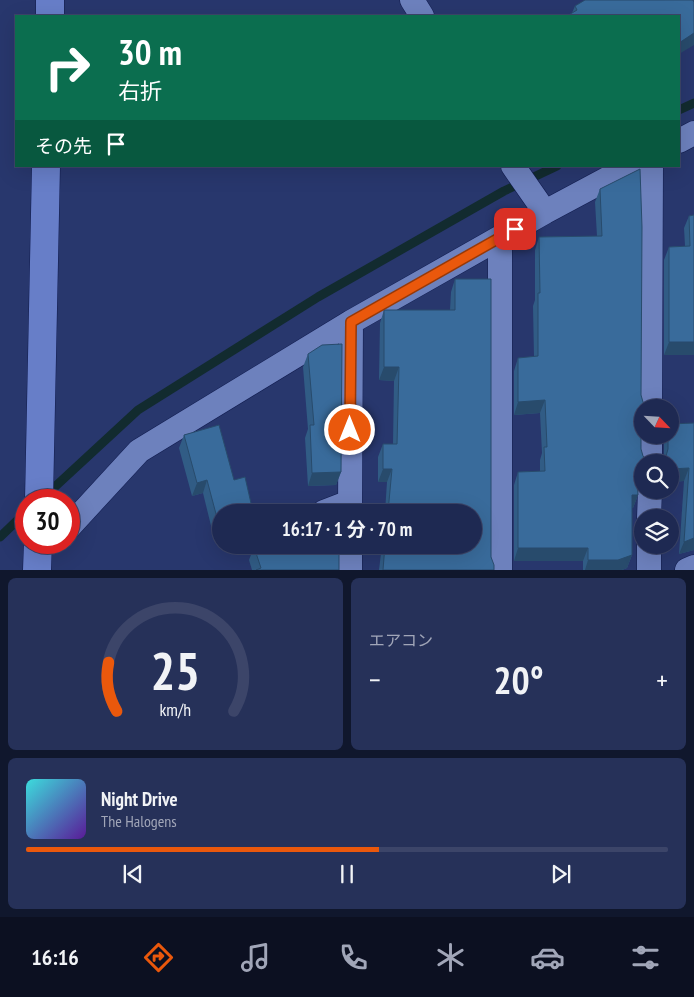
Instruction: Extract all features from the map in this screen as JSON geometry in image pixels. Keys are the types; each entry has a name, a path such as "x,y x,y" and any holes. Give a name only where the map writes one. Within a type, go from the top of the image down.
{"street":[{"path":"50,0 50,15"},
{"path":"412,0 421,15"},
{"path":"680,140 694,133"},
{"path":"39,489 46,167"},
{"path":"513,167 545,212"},
{"path":"80,515 139,451 351,322 545,212 629,167"},
{"path":"650,399 651,167"},
{"path":"500,238 500,570"},
{"path":"350,504 351,322"},
{"path":"350,554 350,570"},
{"path":"649,554 649,570"},
{"path":"687,570 694,567"}],"building":[{"path":"585,0 693,0 694,33 680,42 680,15 569,15 577,10 575,6"},
{"path":"640,169 642,399 634,399 634,444 641,444 642,454 634,454 632,555 618,560 588,560 588,548 518,548 518,472 545,471 544,447 547,447 545,400 518,402 518,358 538,356 539,237 602,236 600,189"},
{"path":"694,215 694,342 669,342 669,247 690,246 689,216"},
{"path":"455,279 491,279 491,557 494,570 383,570 384,554 482,554 482,504 389,504 392,469 383,469 383,444 397,444 399,367 384,367 384,310 455,310"},
{"path":"342,344 341,472 312,473 310,425 314,425 308,354 322,345"},
{"path":"694,423 694,538 684,542 689,468 679,469 679,454 667,454 668,444 679,444 679,424"},
{"path":"219,425 234,480 245,477 251,504 213,504 207,480 197,483 184,435"},
{"path":"256,554 339,554 339,570 256,570 261,568"}],"waterway":[{"path":"680,110 694,103"},
{"path":"52,489 138,410 318,297 504,191 555,167"},
{"path":"0,537 15,523"}],"route":[{"path":"350,430 351,322 515,229"}]}
